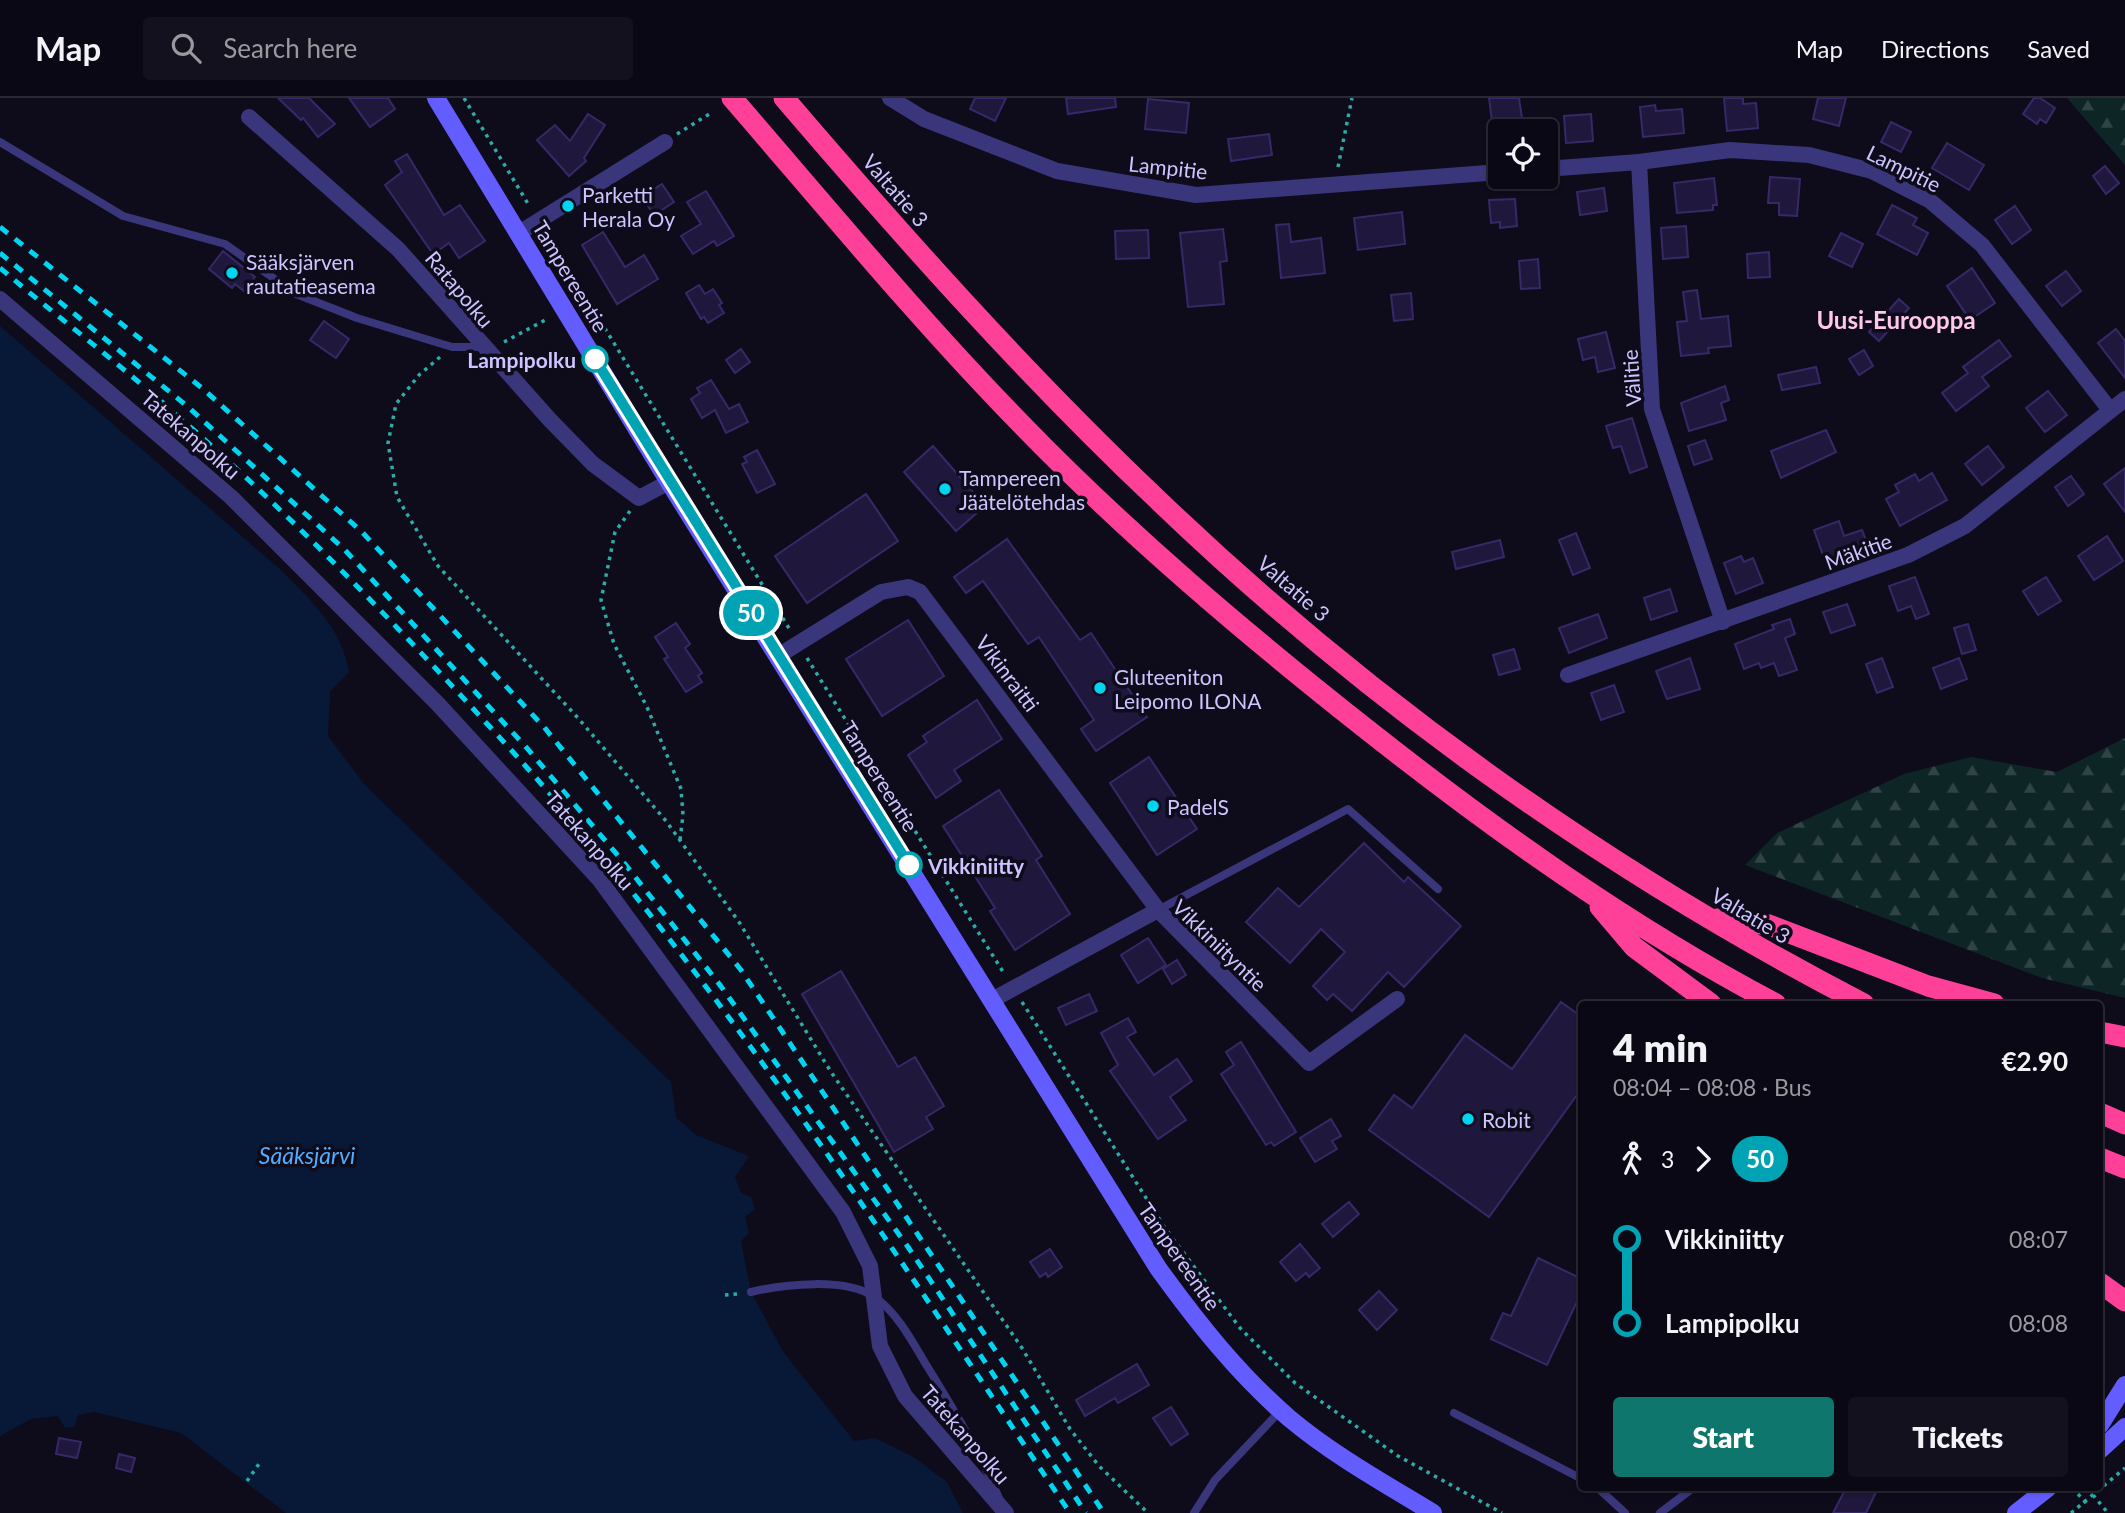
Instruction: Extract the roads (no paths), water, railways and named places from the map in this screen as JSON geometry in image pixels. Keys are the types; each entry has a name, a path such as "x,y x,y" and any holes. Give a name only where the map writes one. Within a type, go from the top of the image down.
{"highway":[{"path":"732,98 912,306 1025,428 1129,529 1248,635 1449,795 1589,894 1771,1001"},
{"name":"Valtatie 3","path":"784,98 943,280 1057,401 1159,502 1277,608 1477,765 1562,824 1708,918 1859,1001"},
{"path":"1589,894 1634,947 1707,1001"},
{"path":"1708,918 1769,925 1928,986 1983,1001"},
{"path":"2103,1033 2125,1037"},
{"path":"2103,1114 2125,1124"},
{"path":"2103,1159 2125,1168"},
{"path":"2103,1285 2125,1301"}],"main road":[{"name":"Tampereentie","path":"436,98 669,482 1158,1268 1212,1339 1281,1410 1353,1463 1433,1513"},
{"path":"2103,1419 2125,1385"},
{"path":"2103,1447 2125,1427"},
{"path":"2016,1513 2044,1491"}],"street":[{"name":"Lampitie","path":"890,98 924,119 1057,171 1196,195 1488,173"},
{"name":"Ratapolku","path":"248,117 398,249 482,347 593,464 639,498 669,482"},
{"path":"519,233 665,142"},
{"name":"Lampitie","path":"1558,168 1639,162 1730,150 1809,155 1872,171 1929,200 1982,245 2110,410"},
{"name":"Välitie","path":"1639,162 1653,409 1723,622"},
{"name":"Tatekanpolku","path":"0,299 231,496 438,703 599,879 842,1212 870,1266 880,1346 905,1396 1006,1513"},
{"name":"Mäkitie","path":"1568,675 1908,555 1965,526 2125,399"},
{"name":"Vikinraitti","path":"778,656 881,592 908,586 920,592 1158,910"},
{"name":"Vikkiniityntie","path":"992,1000 1158,910 1309,1063 1397,999"}],"lane":[{"path":"0,142 123,216 225,244 296,294 357,318 452,347 482,347"},
{"path":"1158,910 1348,809 1438,889"},
{"path":"751,1292 781,1284 843,1286 875,1297 900,1321 977,1447 1006,1513"},
{"path":"1194,1513 1215,1480 1281,1410"},
{"path":"1454,1413 1578,1477"},
{"path":"1601,1491 1625,1513"},
{"path":"1660,1513 1689,1491"}],"water":[{"name":"Sääksjärvi","path":"0,326 282,571 324,617 340,642 349,672 330,691 328,736 365,785 671,1082 676,1117 696,1135 749,1156 735,1177 741,1193 751,1197 755,1209 745,1217 749,1233 741,1241 751,1292 784,1353 854,1441 875,1438 915,1458 947,1482 963,1513 286,1513 181,1433 94,1412 78,1415 74,1427 65,1428 58,1416 31,1419 0,1436"}],"railway":[{"path":"0,227 202,388 362,532 544,727 741,970 1104,1513"},
{"path":"0,253 187,406 344,549 526,747 625,864 720,985 908,1247 1086,1513"},
{"path":"0,268 157,398 266,496 391,622 512,751 590,840 664,932 804,1122 1070,1513"}],"place":[{"name":"Parketti Herala Oy","path":"568,206"},
{"name":"Sääksjärven rautatieasema","path":"232,273"},
{"name":"Lampipolku","path":"595,359"},
{"name":"Tampereen Jäätelötehdas","path":"945,489"},
{"name":"Gluteeniton Leipomo ILONA","path":"1100,688"},
{"name":"PadelS","path":"1153,806"},
{"name":"Vikkiniitty","path":"909,865"},
{"name":"Robit","path":"1468,1119"}],"district":[{"name":"Uusi-Eurooppa","path":"1896,319"}]}
